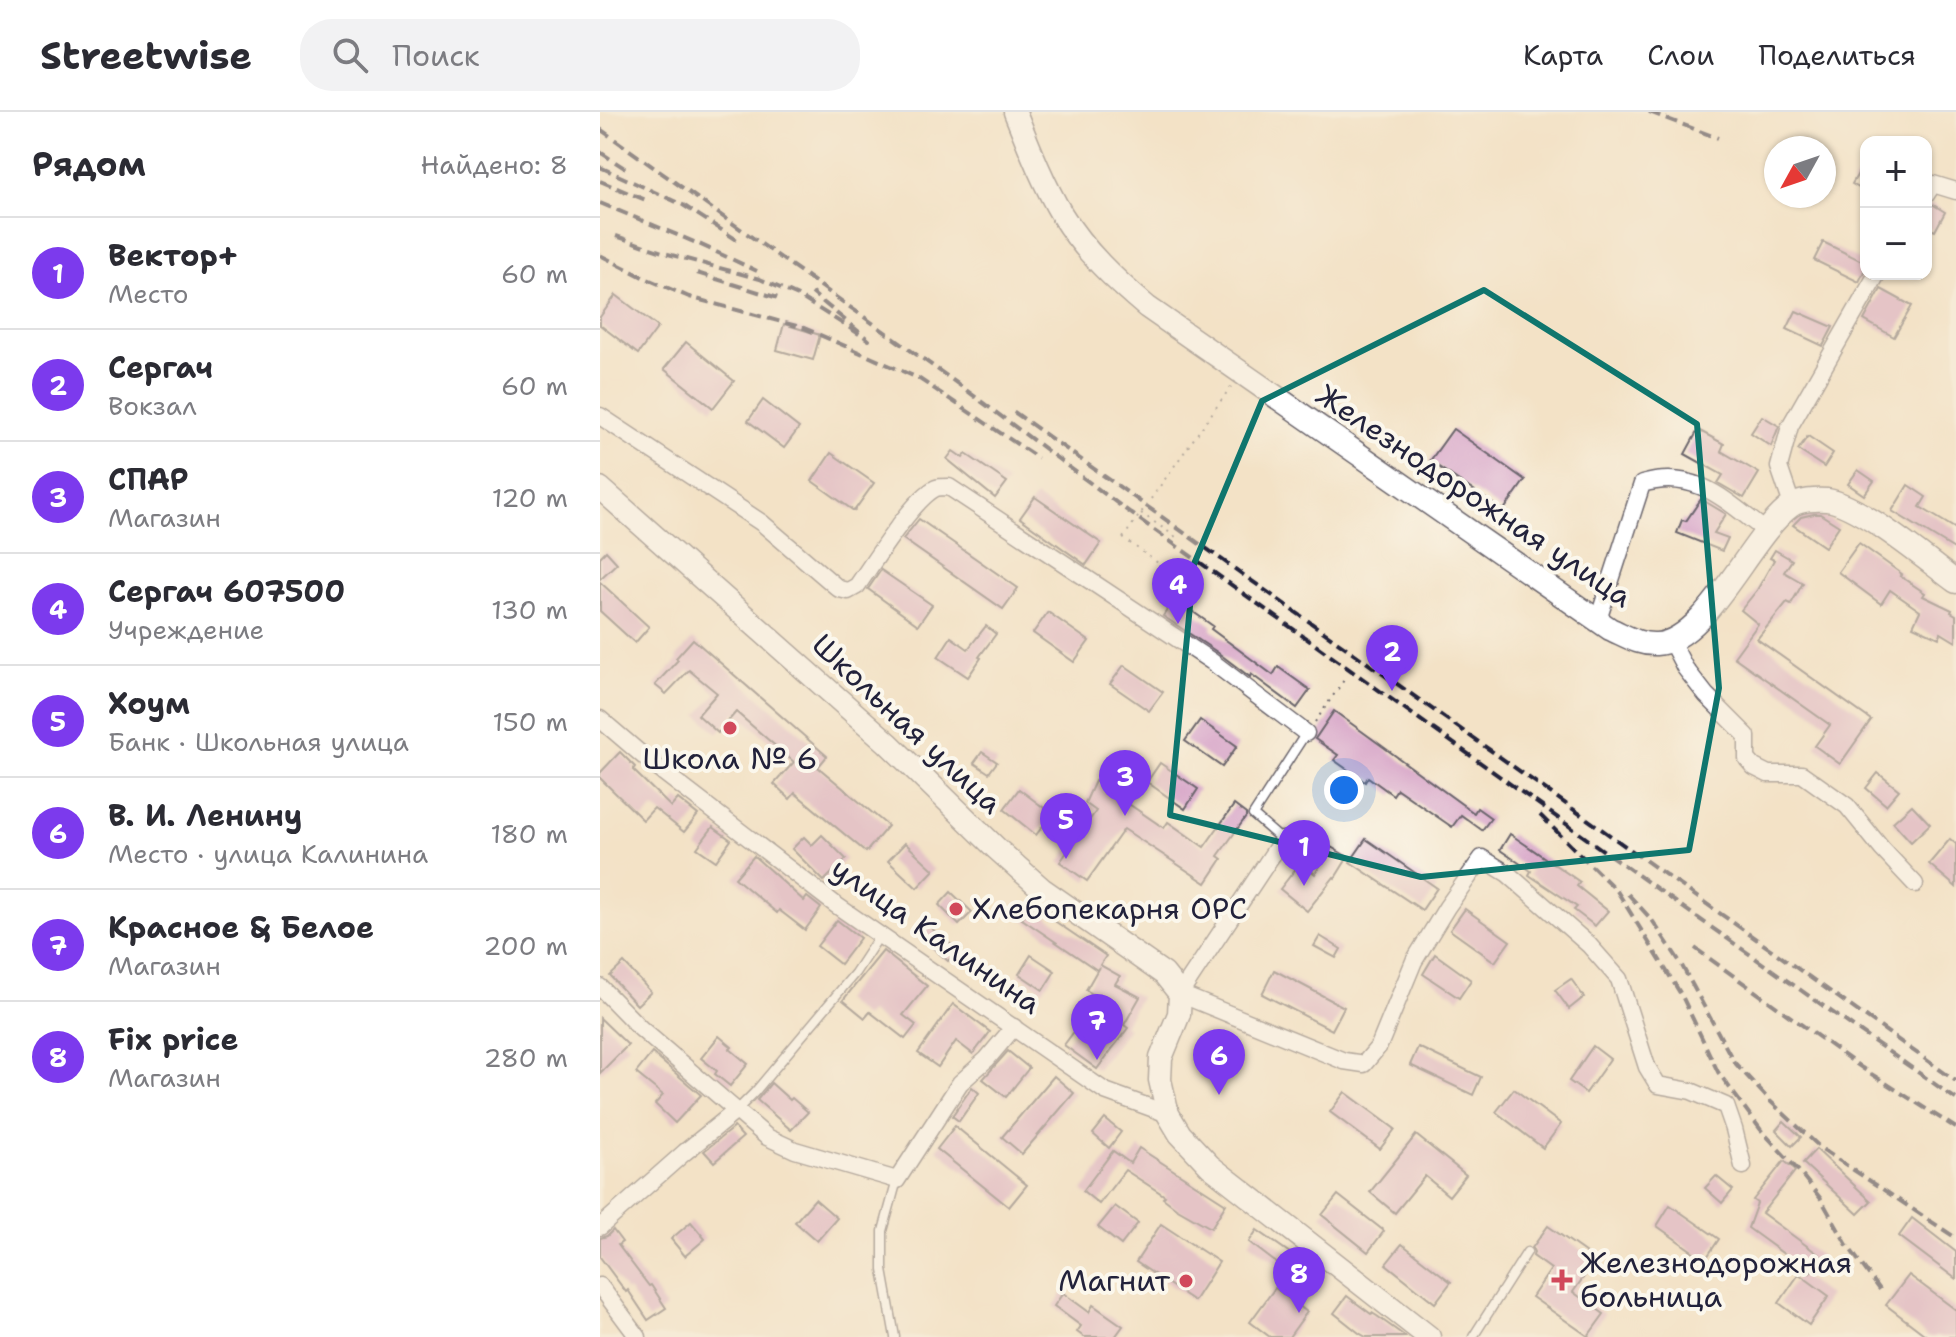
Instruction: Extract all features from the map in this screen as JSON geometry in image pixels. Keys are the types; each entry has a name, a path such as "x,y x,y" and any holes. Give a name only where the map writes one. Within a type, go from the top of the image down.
{"street":[{"name":"Железнодорожная улица","path":"1015,112 1063,216 1088,250 1135,297 1610,629 1639,643 1671,641"},
{"path":"1932,190 1956,191"},
{"path":"1792,505 1779,467 1790,426 1874,280"},
{"path":"600,416 762,523 839,589 848,591 857,586 921,500 938,487 949,487 1211,661 1306,733"},
{"path":"1598,620 1642,484 1654,480 1684,480 1709,489 1767,532"},
{"name":"Школьная улица","path":"600,488 888,743 1042,889 1164,974 1180,994"},
{"path":"1915,884 1847,806 1802,774 1768,774 1754,767 1747,759 1747,736 1706,695 1685,668 1671,641 1698,621 1767,532 1792,505 1809,500 1827,500 1846,506 1956,582"},
{"name":"улица Калинина","path":"600,719 655,766 836,905 1105,1091 1168,1114"},
{"path":"1282,840 1180,994 1179,1014 1161,1058 1160,1080 1168,1114 1180,1134 1210,1166 1429,1337"},
{"path":"1180,994 1344,1061 1364,1064 1379,1046 1414,961 1482,858 1508,874 1589,945 1619,979 1647,1067 1658,1085 1691,1091 1726,1106 1743,1166"},
{"path":"600,987 640,1028 767,1137 795,1150 897,1180 960,1083 987,1059 1014,1027"},
{"path":"600,1227 736,1111"},
{"path":"600,1286 638,1337"}],"lane":[{"path":"1282,840 1253,815 1306,733"},
{"path":"736,1111 855,973 880,934"},
{"path":"895,1337 883,1270 883,1231 897,1180"},
{"path":"1473,1337 1527,1252"}],"path":[{"path":"1178,563 1172,573 1123,538 1235,381"},
{"path":"1141,513 1179,539"},
{"path":"1306,733 1344,680"}],"highlighted area":[{"path":"1484,290 1697,424 1719,688 1689,850 1421,877 1170,815 1194,564 1262,401"}],"building":[{"path":"1860,170 1860,189 1852,184"},
{"path":"1932,204 1945,212 1935,231 1932,230"},
{"path":"1823,242 1860,260 1860,280 1859,282 1814,260"},
{"path":"1881,289 1912,306 1894,337 1864,320"},
{"path":"616,295 658,327 638,354 600,325 600,317"},
{"path":"1796,311 1833,327 1823,346 1787,329"},
{"path":"784,324 820,335 813,360 777,350"},
{"path":"686,342 734,381 713,408 664,369"},
{"path":"763,400 799,428 784,448 748,421"},
{"path":"1762,416 1779,426 1771,446 1751,433"},
{"path":"1453,429 1525,480 1503,511 1430,461"},
{"path":"1698,430 1724,444 1721,451 1759,473 1744,498 1718,483 1723,475 1685,454"},
{"path":"1808,436 1833,453 1824,467 1798,450"},
{"path":"953,451 963,458 966,454 1007,482 995,498 947,459"},
{"path":"831,453 874,483 854,511 812,481"},
{"path":"1858,470 1874,481 1864,495 1848,484"},
{"path":"1908,485 1926,497 1920,507 1956,529 1956,550 1892,511"},
{"path":"1035,497 1101,543 1086,565 1020,518"},
{"path":"1701,499 1726,514 1714,533 1728,538 1722,551 1677,533 1682,520 1686,521"},
{"path":"1820,514 1839,526 1825,547 1793,525 1801,517"},
{"path":"919,519 1018,588 1003,609 903,539"},
{"path":"1859,543 1925,593 1923,596 1952,610 1956,615 1956,642 1941,633 1939,638 1913,626 1920,611 1890,590 1881,604 1838,572"},
{"path":"1775,550 1792,560 1784,572 1803,583 1791,604 1787,602 1757,639 1871,720 1840,764 1815,746 1830,725 1734,657 1758,624 1741,610 1774,560 1770,558"},
{"path":"606,551 617,563 600,579 600,557"},
{"path":"881,570 932,605 918,625 868,589"},
{"path":"600,582 649,627 635,643 600,611"},
{"path":"1175,599 1273,675 1278,667 1310,690 1297,708 1163,616"},
{"path":"1048,612 1089,641 1074,662 1033,633"},
{"path":"986,626 996,634 968,677 938,657 951,637 968,649"},
{"path":"693,639 827,756 818,767 888,826 866,852 795,793 790,799 774,784 794,762 736,712 718,733 698,715 717,693 689,670 666,694 655,685"},
{"path":"1124,665 1163,692 1149,711 1110,684"},
{"path":"1334,711 1474,813 1477,808 1491,818 1482,830 1461,815 1452,827 1397,789 1393,795 1368,777 1365,782 1334,760 1338,755 1315,739"},
{"path":"1200,720 1237,746 1222,767 1185,741"},
{"path":"620,752 635,767 633,770 671,807 678,799 698,815 684,832 654,808 643,820 600,778 600,773"},
{"path":"982,752 997,762 989,773 974,763"},
{"path":"1160,763 1198,789 1185,809 1147,782"},
{"path":"1878,773 1899,790 1886,805 1866,788"},
{"path":"1095,781 1164,828 1168,822 1204,847 1234,805 1246,817 1218,856 1222,859 1206,883 1124,829 1087,881 1060,862 1096,811 1085,803"},
{"path":"1019,789 1052,814 1036,835 1004,809"},
{"path":"1912,805 1930,824 1911,842 1893,822"},
{"path":"713,827 731,840 716,861 697,848"},
{"path":"1510,834 1580,882 1577,886 1608,911 1595,926 1574,910 1577,907 1529,875 1531,871 1500,850"},
{"path":"822,835 846,859 824,881 792,849 804,837 812,845"},
{"path":"1366,839 1437,888 1422,910 1350,862"},
{"path":"1950,839 1956,844 1956,887 1929,864"},
{"path":"905,843 934,870 917,888 888,861"},
{"path":"1331,847 1348,857 1307,911 1280,889 1301,862 1315,874"},
{"path":"754,856 804,901 807,897 821,908 805,930 779,910 777,913 735,878"},
{"name":"Хлебопекарня ОРС","path":"951,892 972,912 959,925 939,905"},
{"path":"1031,905 1106,956 1100,965 1120,976 1115,984 1140,997 1124,1025 1128,1028 1097,1069 1064,1045 1099,998 1086,990 1099,967 1097,970 1022,919"},
{"path":"1465,909 1510,941 1495,962 1450,930"},
{"path":"837,920 860,938 840,964 817,946"},
{"path":"926,924 958,950 948,961 917,934"},
{"path":"1320,936 1341,949 1336,958 1314,946"},
{"path":"883,951 927,986 903,1015 916,1025 905,1039 870,1012 865,1018 843,1000"},
{"path":"1435,954 1471,980 1459,998 1423,974"},
{"path":"1031,955 1055,971 1043,990 1019,974"},
{"path":"624,963 651,992 637,1005 610,976"},
{"path":"1274,970 1344,1007 1332,1030 1262,994"},
{"path":"1571,979 1584,997 1569,1009 1555,990"},
{"path":"953,1004 990,1032 973,1054 956,1041 938,1067 918,1053"},
{"path":"600,1018 628,1045 600,1073"},
{"path":"719,1036 748,1064 730,1086 701,1058"},
{"path":"1593,1046 1610,1059 1586,1093 1569,1081"},
{"path":"1418,1047 1481,1077 1473,1095 1410,1065"},
{"path":"1008,1051 1029,1068 1006,1097 983,1079"},
{"path":"652,1053 701,1095 675,1123 655,1104 663,1095 636,1073"},
{"path":"1054,1076 1074,1093 1022,1154 1002,1137"},
{"path":"771,1083 808,1112 791,1130 757,1100"},
{"path":"972,1087 979,1093 959,1121 952,1116"},
{"path":"1514,1089 1561,1124 1543,1148 1496,1112"},
{"path":"1345,1092 1395,1129 1380,1149 1330,1112"},
{"path":"1105,1119 1121,1132 1109,1148 1093,1134"},
{"path":"1784,1121 1801,1137 1792,1146 1776,1130"},
{"path":"955,1126 1027,1185 1009,1207 937,1149"},
{"path":"734,1127 743,1137 714,1162 704,1151"},
{"path":"1416,1135 1466,1175 1449,1196 1425,1176 1395,1213 1370,1192"},
{"path":"1139,1148 1226,1204 1211,1228 1176,1208 1163,1198 1165,1196 1125,1170 1099,1204 1083,1191 1113,1151 1130,1163"},
{"path":"1816,1149 1871,1201 1858,1214 1803,1163"},
{"path":"1784,1161 1796,1170 1762,1213 1822,1257 1810,1273 1748,1228 1757,1203 1753,1200"},
{"path":"1716,1176 1733,1190 1722,1203 1705,1188"},
{"path":"1338,1195 1384,1231 1368,1252 1322,1215"},
{"path":"815,1199 837,1218 817,1241 795,1222"},
{"path":"1670,1205 1719,1239 1705,1260 1657,1226"},
{"path":"1115,1206 1138,1223 1121,1245 1098,1227"},
{"path":"1912,1218 1956,1252 1956,1279 1899,1236"},
{"path":"691,1222 705,1239 685,1256 671,1239"},
{"name":"Магнит","path":"1161,1224 1219,1262 1194,1301 1136,1262"},
{"name":"Железнодорожная больница","path":"1548,1226 1596,1260 1573,1292 1604,1314 1588,1336 1532,1297 1551,1269 1533,1256 1532,1248"},
{"path":"613,1230 622,1242 618,1245 666,1308 648,1320 600,1257 600,1238"},
{"path":"1257,1230 1297,1258 1287,1271 1249,1242"},
{"path":"1402,1244 1451,1282 1435,1303 1386,1264"},
{"path":"1799,1274 1829,1296 1809,1325 1779,1303"},
{"path":"1909,1275 1956,1310 1956,1337 1928,1337 1886,1305"},
{"path":"1275,1288 1307,1312 1289,1337 1270,1337 1250,1322"},
{"path":"1063,1293 1089,1312 1093,1305 1123,1326 1115,1337 1084,1337 1077,1332 1081,1326 1054,1306"},
{"path":"1347,1296 1406,1337 1366,1337 1359,1333 1334,1313"}],"railway":[{"path":"1649,112 1718,138"},
{"path":"600,129 958,384 1125,509 1956,1099"},
{"path":"600,152 629,171"},
{"path":"600,167 683,205 737,240"},
{"path":"600,181 648,201"},
{"path":"600,203 757,271"},
{"path":"616,236 760,279 798,296 869,340 812,293"},
{"path":"600,255 689,297 804,328 918,378 1038,458"},
{"path":"697,273 778,298"},
{"path":"1014,412 1956,1081"},
{"path":"1540,815 1617,891 1682,996 1718,1072 1761,1130 1821,1199 1847,1245 1881,1291"},
{"path":"1628,894 1652,920 1680,962 1734,1062 1770,1101 1822,1149 1956,1238"},
{"path":"1695,948 1862,1068 1956,1128"}],"place":[{"name":"Сергач 607500","path":"1178,624"},
{"name":"Сергач","path":"1392,691"},
{"name":"Школа № 6","path":"730,728"},
{"name":"СПАР","path":"1125,816"},
{"name":"Хоум","path":"1066,859"},
{"name":"Вектор+","path":"1304,886"},
{"name":"Хлебопекарня ОРС","path":"956,909"},
{"name":"Красное & Белое","path":"1097,1060"},
{"name":"В. И. Ленину","path":"1219,1095"},
{"name":"Железнодорожная больница","path":"1562,1280"},
{"name":"Магнит","path":"1186,1281"},
{"name":"Fix price","path":"1299,1313"}]}
